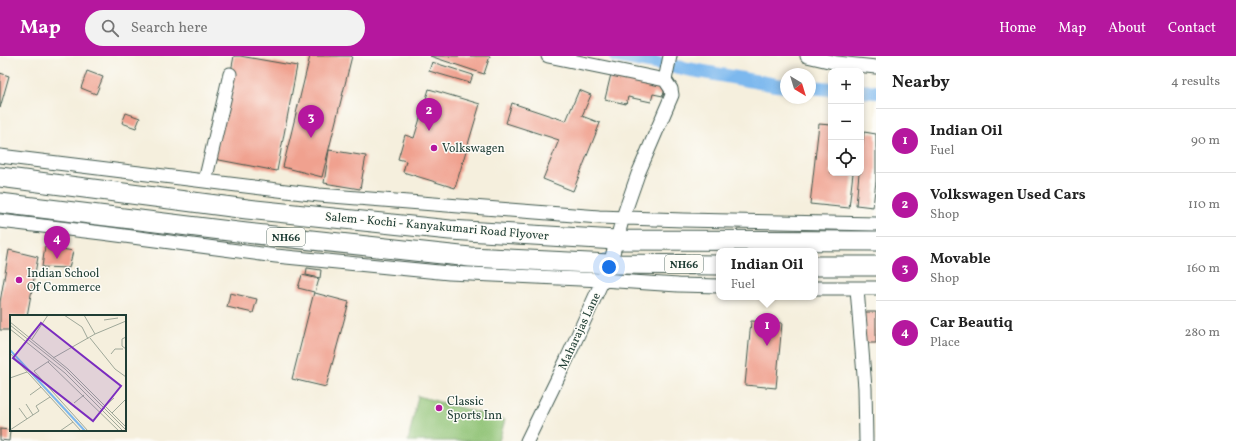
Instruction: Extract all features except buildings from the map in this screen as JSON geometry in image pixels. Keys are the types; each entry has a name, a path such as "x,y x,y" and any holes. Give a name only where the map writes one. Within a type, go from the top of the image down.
{"highway":[{"name":"Salem - Kochi - Kanyakumari Road Flyover","path":"0,178 240,208 450,230 616,240 876,241"},
{"name":"Salem - Kochi - Kanyakumari Road Flyover","path":"0,203 238,232 606,272 716,265"},
{"path":"818,266 876,266"}],"street":[{"path":"548,56 668,85"},
{"name":"Maharajas Lane","path":"527,441 606,272 638,174 672,95 668,85 670,56"},
{"path":"807,56 837,63 876,67"},
{"path":"205,181 230,74"},
{"path":"0,156 326,195 599,217 876,224"},
{"path":"0,220 276,256 449,273 606,272 678,285 716,286"},
{"path":"818,288 876,288"},
{"path":"857,289 865,388 866,441"}],"green space":[{"name":"Classic Sports Inn","path":"418,396 505,420 499,441 408,441"}],"waterway":[{"path":"616,56 780,85"},
{"path":"816,88 828,89"},
{"path":"864,91 876,92"}],"place":[{"name":"Volkswagen Used Cars","path":"429,131"},
{"name":"Movable","path":"311,138"},
{"name":"Volkswagen","path":"434,148"},
{"name":"Car Beautiq","path":"57,259"},
{"name":"Indian School Of Commerce","path":"19,280"},
{"name":"Indian Oil","path":"767,346"},
{"name":"Classic Sports Inn","path":"439,408"}]}
